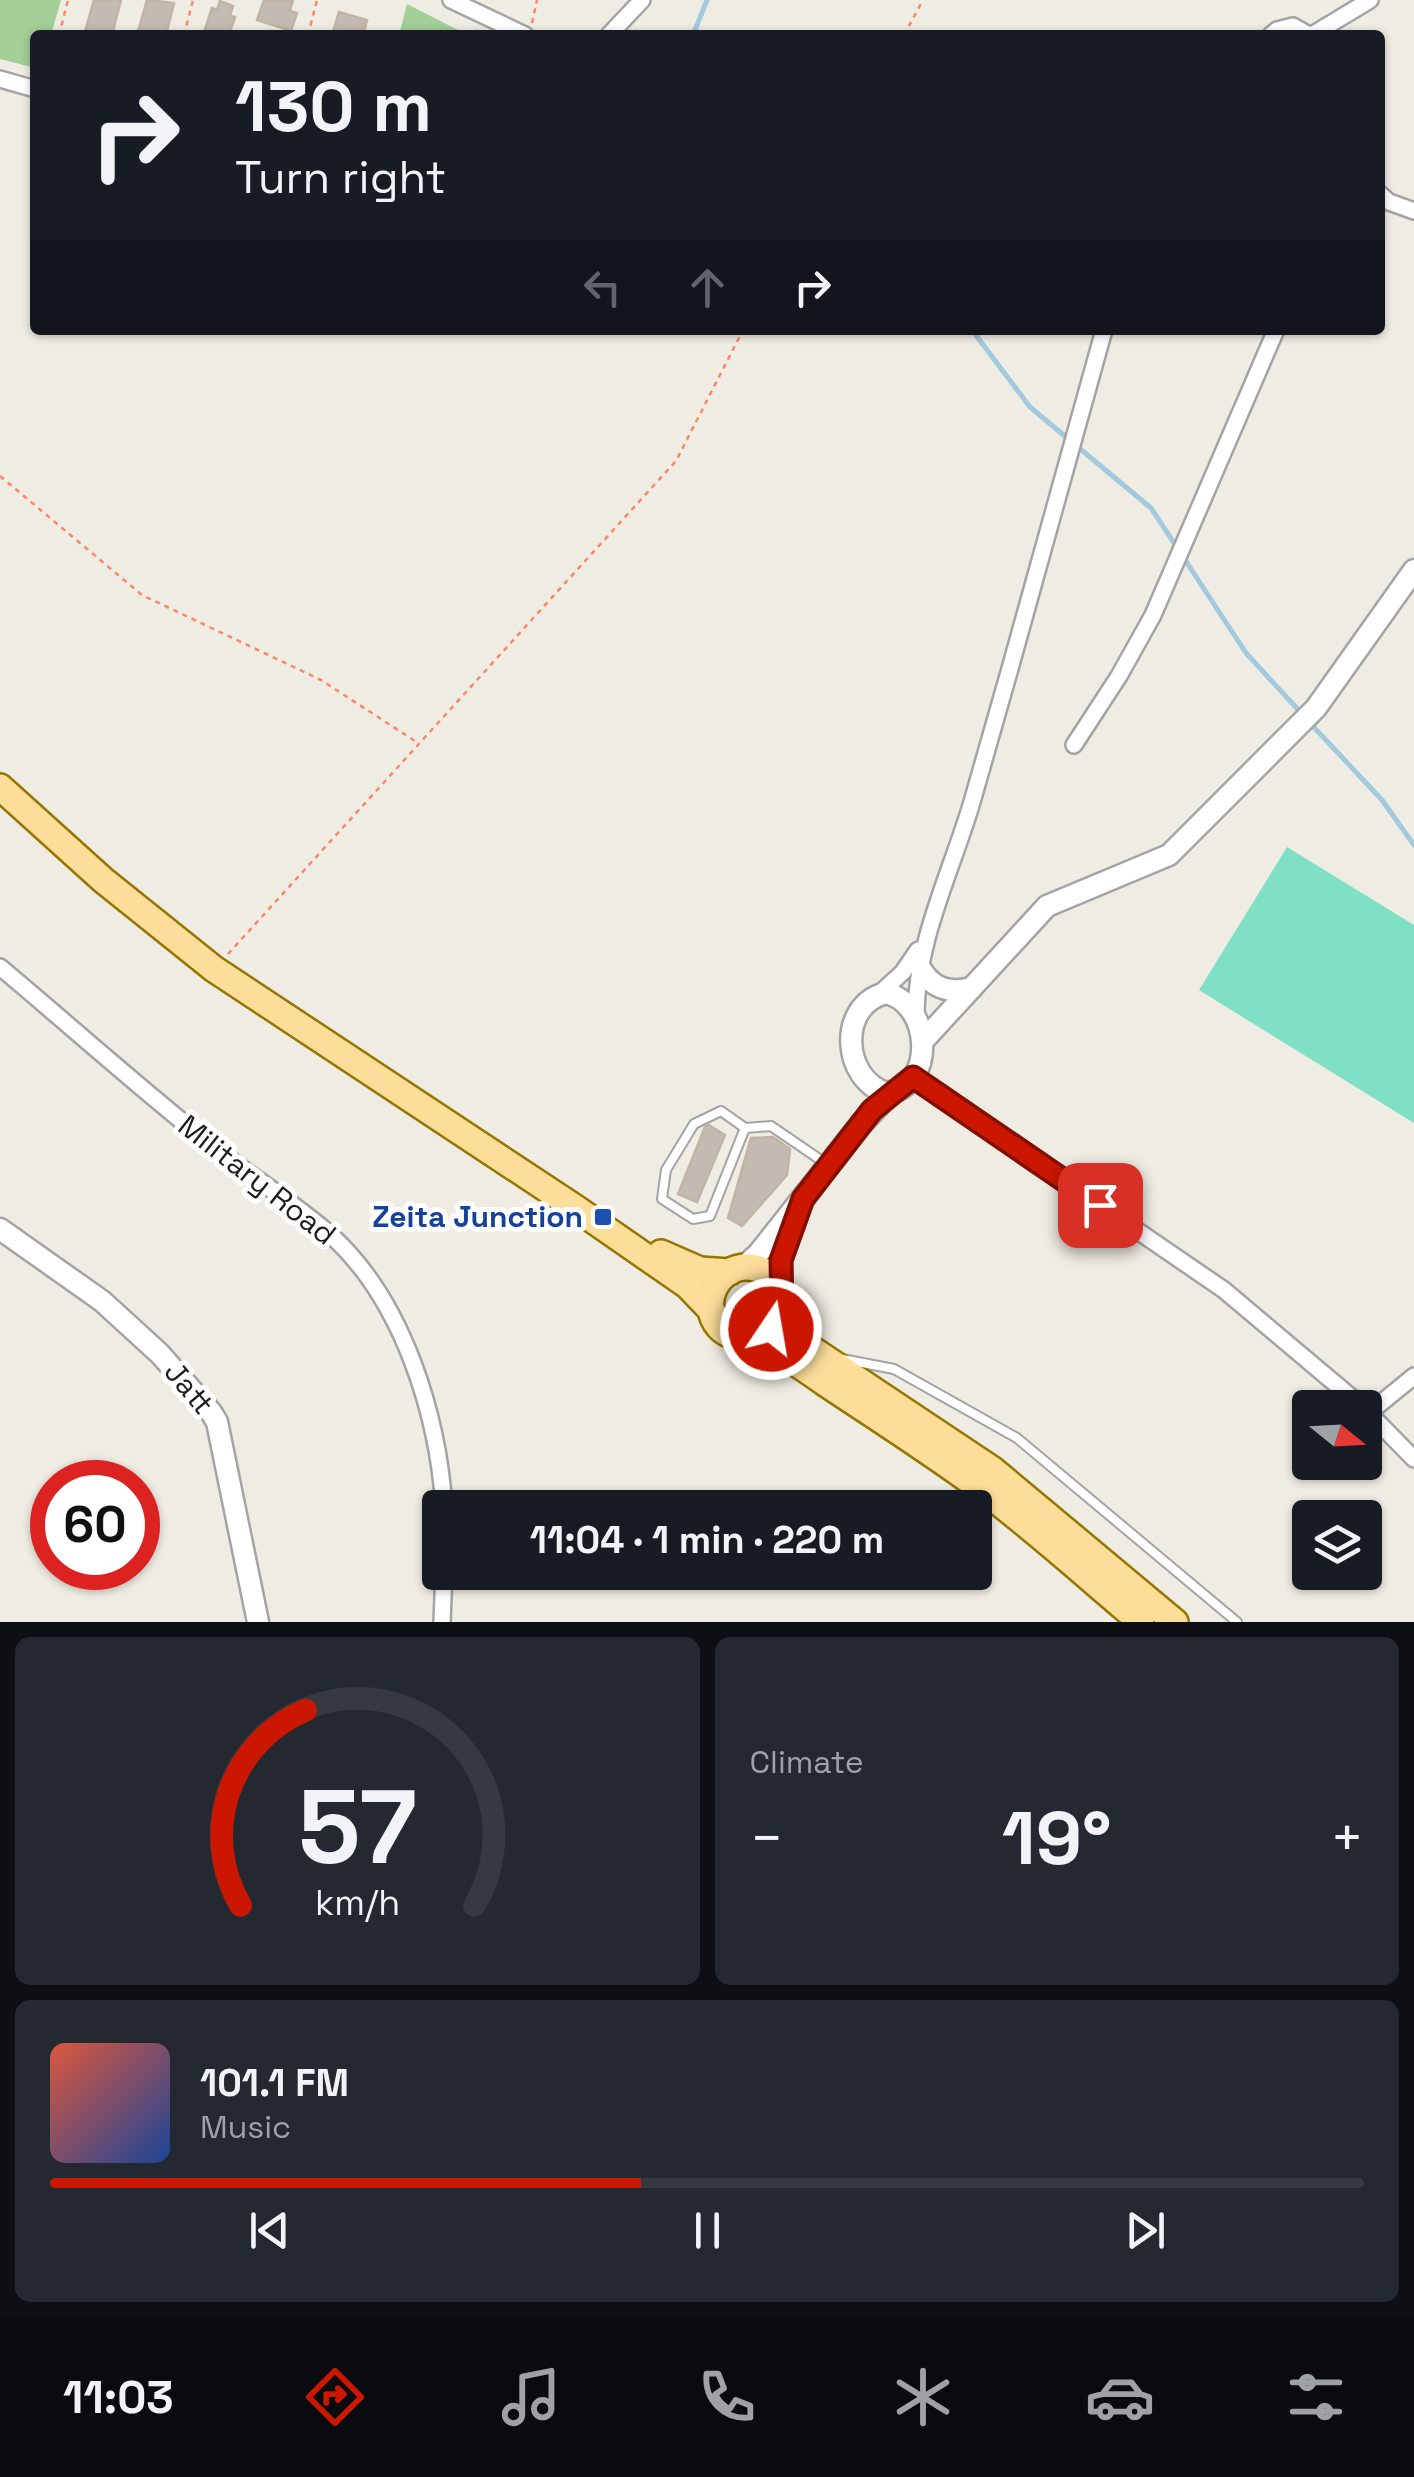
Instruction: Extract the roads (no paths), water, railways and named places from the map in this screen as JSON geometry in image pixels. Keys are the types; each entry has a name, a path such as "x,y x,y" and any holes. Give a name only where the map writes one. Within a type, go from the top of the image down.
{"main road":[{"path":"0,787 103,880 214,969 577,1208 688,1286 712,1311"},
{"path":"577,1208 700,1270 760,1270 770,1276 790,1329 816,1354 993,1470 1175,1622"},
{"path":"736,1270 717,1282 712,1293 712,1311 718,1326 790,1360 978,1486 1141,1622"},
{"path":"750,1339 771,1329 782,1303"}],"street":[{"path":"451,0 516,30"},
{"path":"614,30 642,0"},
{"path":"1319,30 1370,0"},
{"path":"1277,30 1293,26 1301,30"},
{"path":"0,79 30,88"},
{"path":"1385,198 1414,211"},
{"path":"736,1270 758,1254 857,1129 891,1092 905,1086 920,1064 918,966 972,801 1103,335"},
{"path":"1074,745 1154,615 1274,335"},
{"path":"922,1042 1048,906 1169,854 1316,708 1414,570"},
{"path":"857,1129 862,1108 860,1077 852,1053 852,1026 862,1006 902,972 926,939"},
{"path":"918,966 936,986 960,991 972,988"},
{"name":"Military Road","path":"0,967 209,1144 320,1225 364,1271 390,1316 414,1372 437,1456 442,1490"},
{"path":"878,994 886,992 900,997 916,1015"},
{"path":"860,1077 878,1090 891,1092"},
{"path":"913,1077 1224,1290 1342,1390"},
{"path":"782,1303 781,1260 803,1199"},
{"name":"Jatt","path":"0,1229 102,1300 160,1354 211,1412 221,1441 258,1622"},
{"path":"1382,1399 1414,1376"},
{"path":"1382,1426 1414,1459"},
{"path":"442,1622 443,1590"}],"lane":[{"path":"746,1128 710,1216 693,1219 662,1199 666,1170 694,1124 721,1111 746,1128 771,1126 828,1165"},
{"path":"816,1354 894,1369 1017,1438 1237,1622"}],"waterway":[{"path":"695,30 707,0"},
{"path":"976,335 1030,407 1151,508 1246,653 1302,714"},
{"path":"1309,722 1382,800 1414,845"}],"place":[{"name":"Zeita Junction","path":"603,1217"}]}
